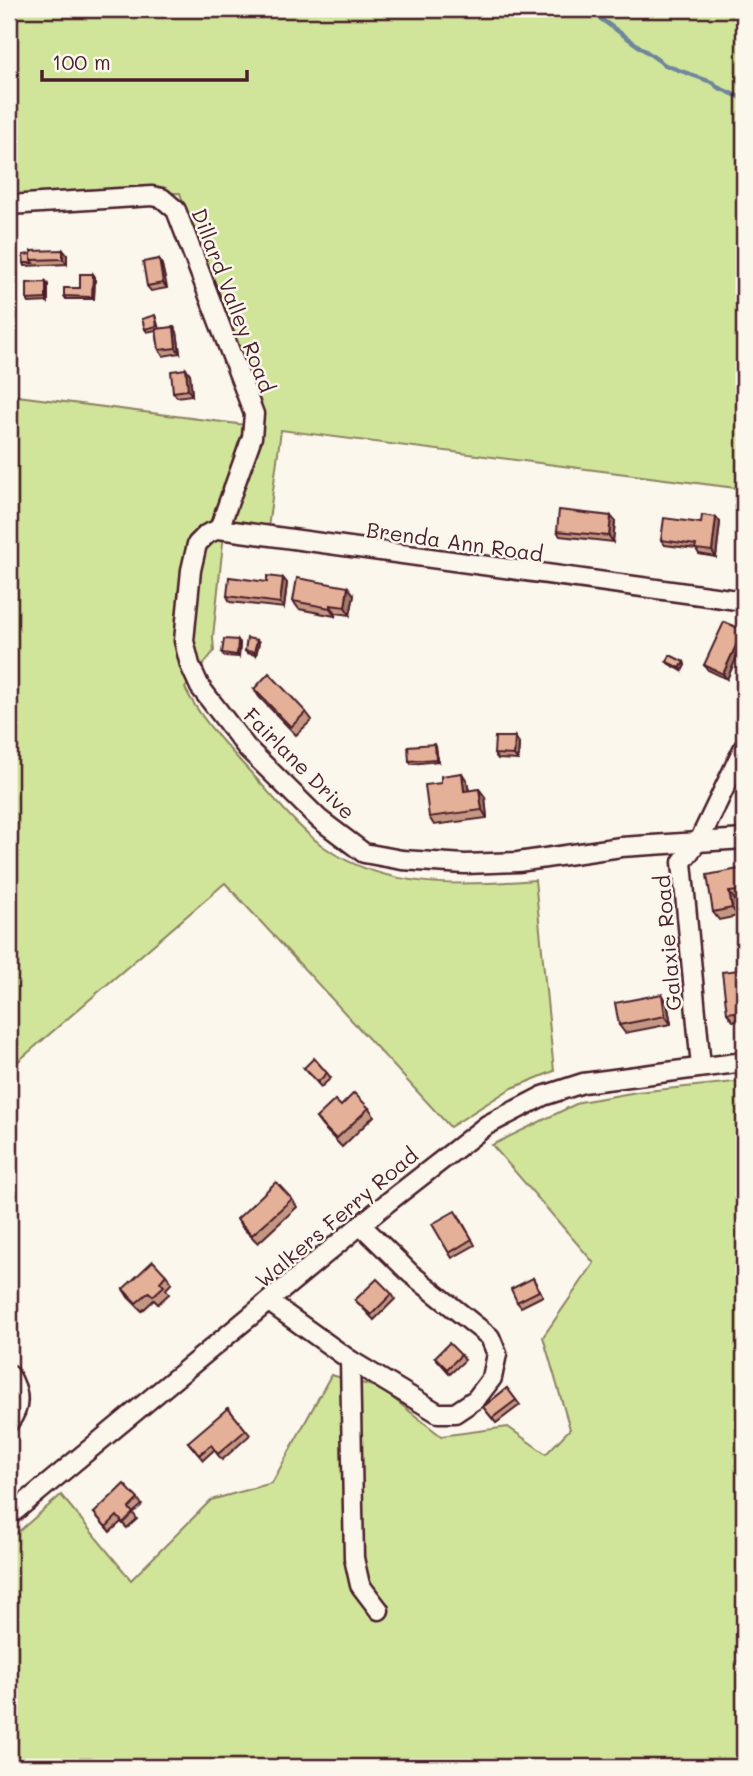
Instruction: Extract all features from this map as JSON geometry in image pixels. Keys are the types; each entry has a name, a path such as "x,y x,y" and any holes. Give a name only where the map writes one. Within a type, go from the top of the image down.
{"street":[{"name":"Dillard Valley Road","path":"9,205 152,195 162,198 176,210 255,422 219,529"},
{"name":"Fairlane Drive","path":"219,529 207,534 197,544 190,575 184,641 200,687 247,748 319,819 364,853 402,860 465,864 518,862 621,847 744,839"},
{"name":"Brenda Ann Road","path":"219,529 744,601"},
{"name":"Galaxie Road","path":"701,1067 682,870 684,857 696,844 744,747"},
{"name":"Walkers Ferry Road","path":"9,1516 450,1152 516,1108 543,1096 597,1080 744,1062"},
{"path":"269,1302 350,1360 438,1413 455,1412 476,1399 492,1378 497,1354 490,1337 411,1274 361,1225"},
{"path":"350,1360 354,1558 360,1585 379,1610"},
{"path":"9,1374 17,1387 18,1402 9,1422"}],"green space":[{"path":"9,9 744,9 744,489 281,430 268,528 225,524 213,637 214,651 185,688 199,712 225,744 305,831 324,847 348,861 399,878 426,882 453,884 535,880 554,1071 510,1089 450,1127 225,883 9,1069 9,395 254,426 180,193 73,194 9,201"},
{"path":"744,1081 744,1767 9,1767 9,1540 61,1495 131,1580 211,1500 272,1483 331,1375 380,1388 441,1436 508,1427 546,1454 570,1429 543,1337 594,1263 492,1145 580,1102 637,1092"}],"building":[{"path":"63,250 63,259 31,260 31,251"},
{"path":"31,254 33,263 24,263 23,255"},
{"path":"159,259 163,283 147,286 143,262"},
{"path":"80,274 93,274 92,297 64,296 64,288 80,288"},
{"path":"46,282 46,299 27,300 27,283"},
{"path":"155,315 157,326 145,329 142,319"},
{"path":"174,327 176,348 159,350 156,329"},
{"path":"186,369 188,390 173,392 171,371"},
{"path":"559,510 611,516 609,536 557,531"},
{"path":"702,515 716,517 712,551 695,549 696,545 661,540 664,518 701,523"},
{"path":"267,576 283,578 280,603 227,596 229,577 267,582"},
{"path":"297,578 348,587 345,607 330,605 330,608 293,601"},
{"path":"724,622 743,630 723,674 704,665"},
{"path":"247,638 257,640 254,652 245,651"},
{"path":"224,639 238,640 237,655 222,653"},
{"path":"670,655 684,662 680,668 667,662"},
{"path":"269,673 306,712 291,727 254,689"},
{"path":"495,737 515,737 514,755 494,754"},
{"path":"435,744 436,759 409,761 408,746"},
{"path":"462,773 464,791 479,789 482,810 429,817 425,785 441,783 441,776"},
{"path":"744,868 744,890 729,892 732,908 713,912 707,875"},
{"path":"739,970 744,991 744,1011 727,1013 722,972"},
{"path":"662,994 665,1016 619,1025 615,1003"},
{"path":"314,1058 327,1073 318,1082 304,1068"},
{"path":"354,1093 369,1108 336,1139 316,1118 335,1100 341,1106"},
{"path":"276,1182 292,1199 252,1235 237,1219"},
{"path":"455,1211 472,1239 449,1253 432,1224"},
{"path":"153,1261 166,1275 160,1282 164,1286 153,1296 149,1292 136,1303 123,1289"},
{"path":"533,1278 539,1291 517,1302 511,1289"},
{"path":"377,1279 392,1294 371,1315 355,1300"},
{"path":"449,1343 461,1355 447,1369 435,1357"},
{"path":"507,1388 516,1400 492,1418 483,1407"},
{"path":"228,1408 246,1430 218,1454 211,1445 199,1455 188,1442"},
{"path":"124,1484 138,1499 129,1508 133,1513 123,1523 117,1516 106,1527 94,1513"}],"waterway":[{"path":"587,9 665,65 714,83 717,87 744,99"}]}
